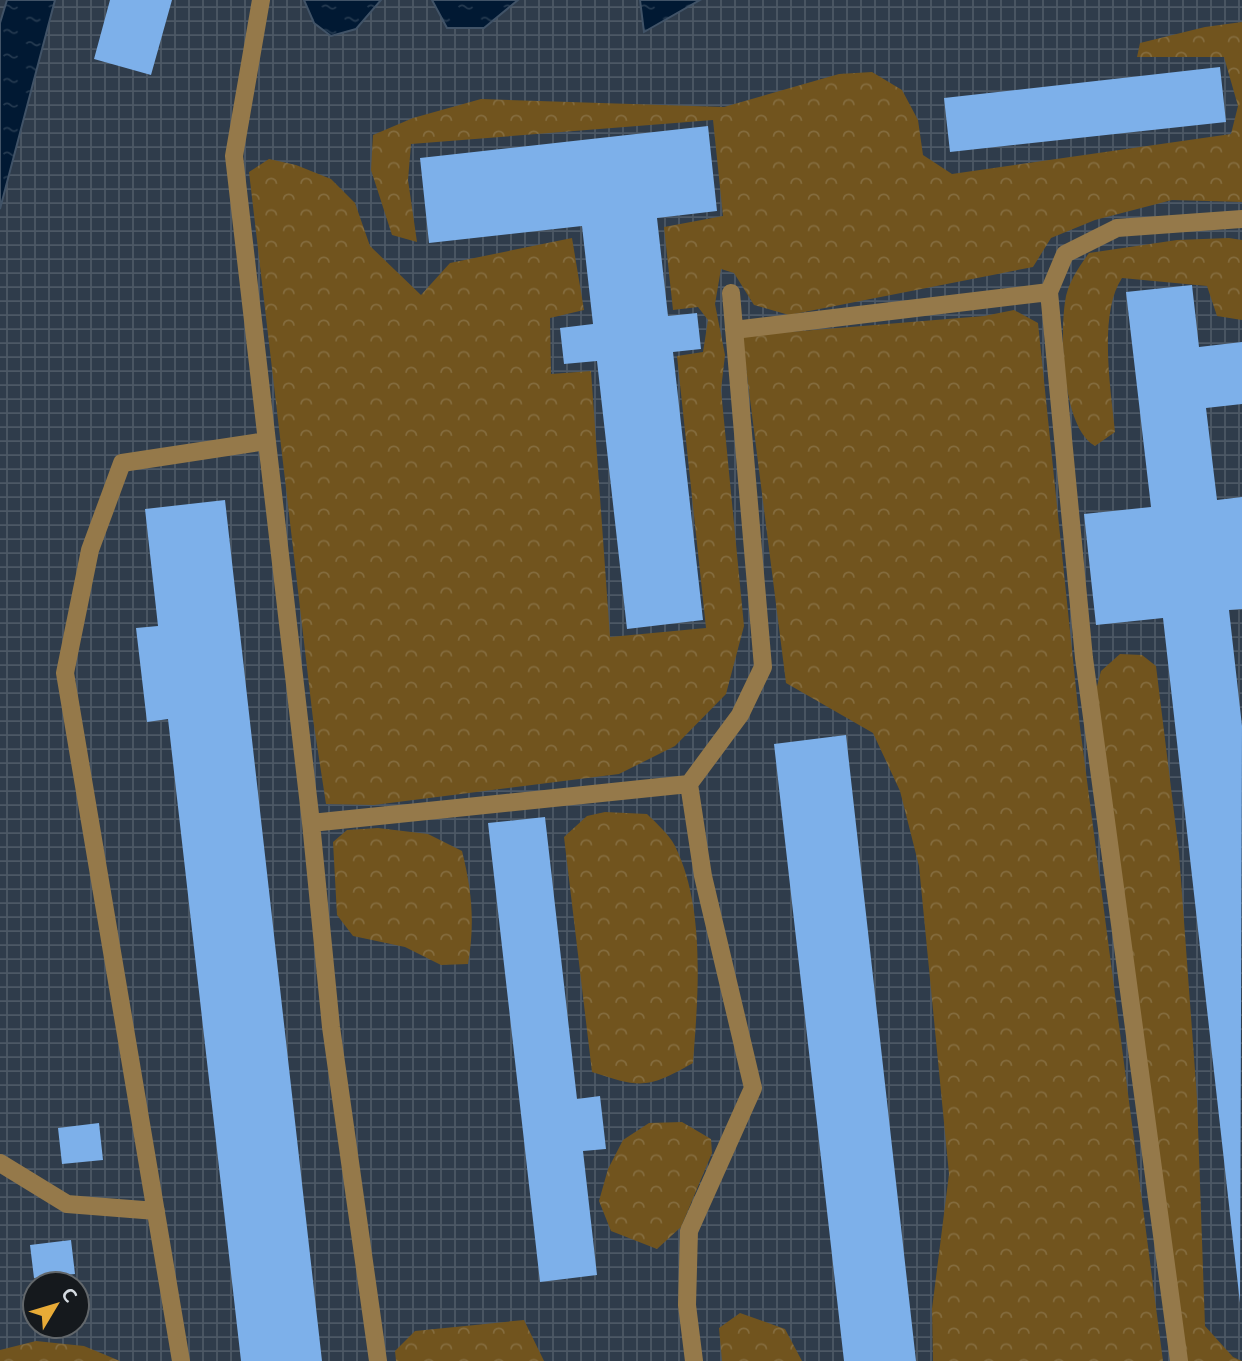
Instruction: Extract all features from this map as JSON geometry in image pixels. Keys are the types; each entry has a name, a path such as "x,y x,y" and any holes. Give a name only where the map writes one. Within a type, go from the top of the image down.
{"lane":[{"path":"261,0 234,156 311,823 331,1027 378,1361"},
{"path":"1179,1361 1084,658 1049,292 1065,254 1117,228 1242,219"},
{"path":"734,330 1049,292"},
{"path":"694,1361 687,1306 689,1231 753,1088 702,876 689,784 740,715 763,667 731,293"},
{"path":"181,1361 65,673 90,550 122,463 266,440"},
{"path":"311,823 689,784"},
{"path":"0,1163 67,1204 156,1211"}],"shaded area":[{"path":"0,0 1242,0 1242,1361 0,1361"}],"green space":[{"path":"1242,22 1242,202 1172,200 1095,220 1051,238 1033,267 789,315 754,305 734,273 721,269 715,304 725,355 721,390 744,626 726,694 675,746 619,774 374,805 326,804 313,719 249,172 269,159 296,165 331,179 355,203 370,246 421,295 450,263 572,238 584,310 550,318 551,374 591,371 610,637 706,628 677,356 703,352 708,320 698,307 673,310 664,227 723,216 713,120 411,144 408,180 417,242 392,235 371,170 373,135 413,118 481,99 724,107 839,74 872,72 902,90 918,120 923,155 952,174 1231,134 1238,106 1224,57 1137,57 1140,43 1205,27"},
{"path":"1177,240 1242,240 1242,320 1217,316 1207,286 1122,278 1110,311 1108,331 1115,432 1095,446 1084,436 1076,421 1066,380 1064,358 1066,295 1081,264 1089,253"},
{"path":"1014,310 1038,323 1080,727 1163,1361 933,1361 932,1309 949,1174 919,866 900,791 873,733 786,683 742,336 984,316"},
{"path":"1120,654 1142,655 1156,666 1179,853 1197,1098 1205,1326 1233,1357 1242,1361 1186,1361 1096,690 1101,671"},
{"path":"605,812 647,814 675,846 692,897 698,953 693,1063 665,1078 644,1083 622,1081 592,1072 564,837 587,816"},
{"path":"378,828 428,834 462,851 471,907 468,964 441,965 405,947 353,936 337,915 333,842 347,830"},
{"path":"682,1122 711,1139 712,1153 681,1227 657,1249 611,1231 599,1201 608,1169 623,1140 649,1123"},
{"path":"740,1313 785,1329 802,1361 722,1361 719,1328"},
{"path":"524,1320 544,1361 396,1361 395,1351 415,1331"},
{"path":"36,1341 84,1346 120,1361 0,1361 0,1350"}],"water":[{"path":"7,0 55,0 0,209 0,23"},
{"path":"304,0 381,0 356,29 331,36 314,23"},
{"path":"432,0 518,0 484,28 447,28"},
{"path":"640,0 700,0 644,32"}],"building":[{"path":"110,0 172,0 151,75 94,59"},
{"path":"1220,67 1226,122 950,152 944,98"},
{"path":"708,126 717,211 657,218 668,316 697,313 701,349 673,352 703,620 627,629 597,361 564,364 560,328 593,324 582,226 429,243 420,158"},
{"path":"1192,285 1199,347 1242,342 1242,404 1206,408 1217,500 1242,497 1242,609 1229,610 1242,726 1240,1303 1163,618 1096,625 1084,514 1151,507 1126,292"},
{"path":"225,500 322,1361 241,1361 168,719 147,722 136,628 158,626 145,509"},
{"path":"846,735 916,1361 844,1361 774,744"},
{"path":"545,817 577,1099 600,1096 606,1149 583,1151 597,1275 540,1282 488,823"},
{"path":"99,1123 103,1160 62,1164 58,1128"},
{"path":"71,1240 75,1270 33,1270 30,1245"}]}
